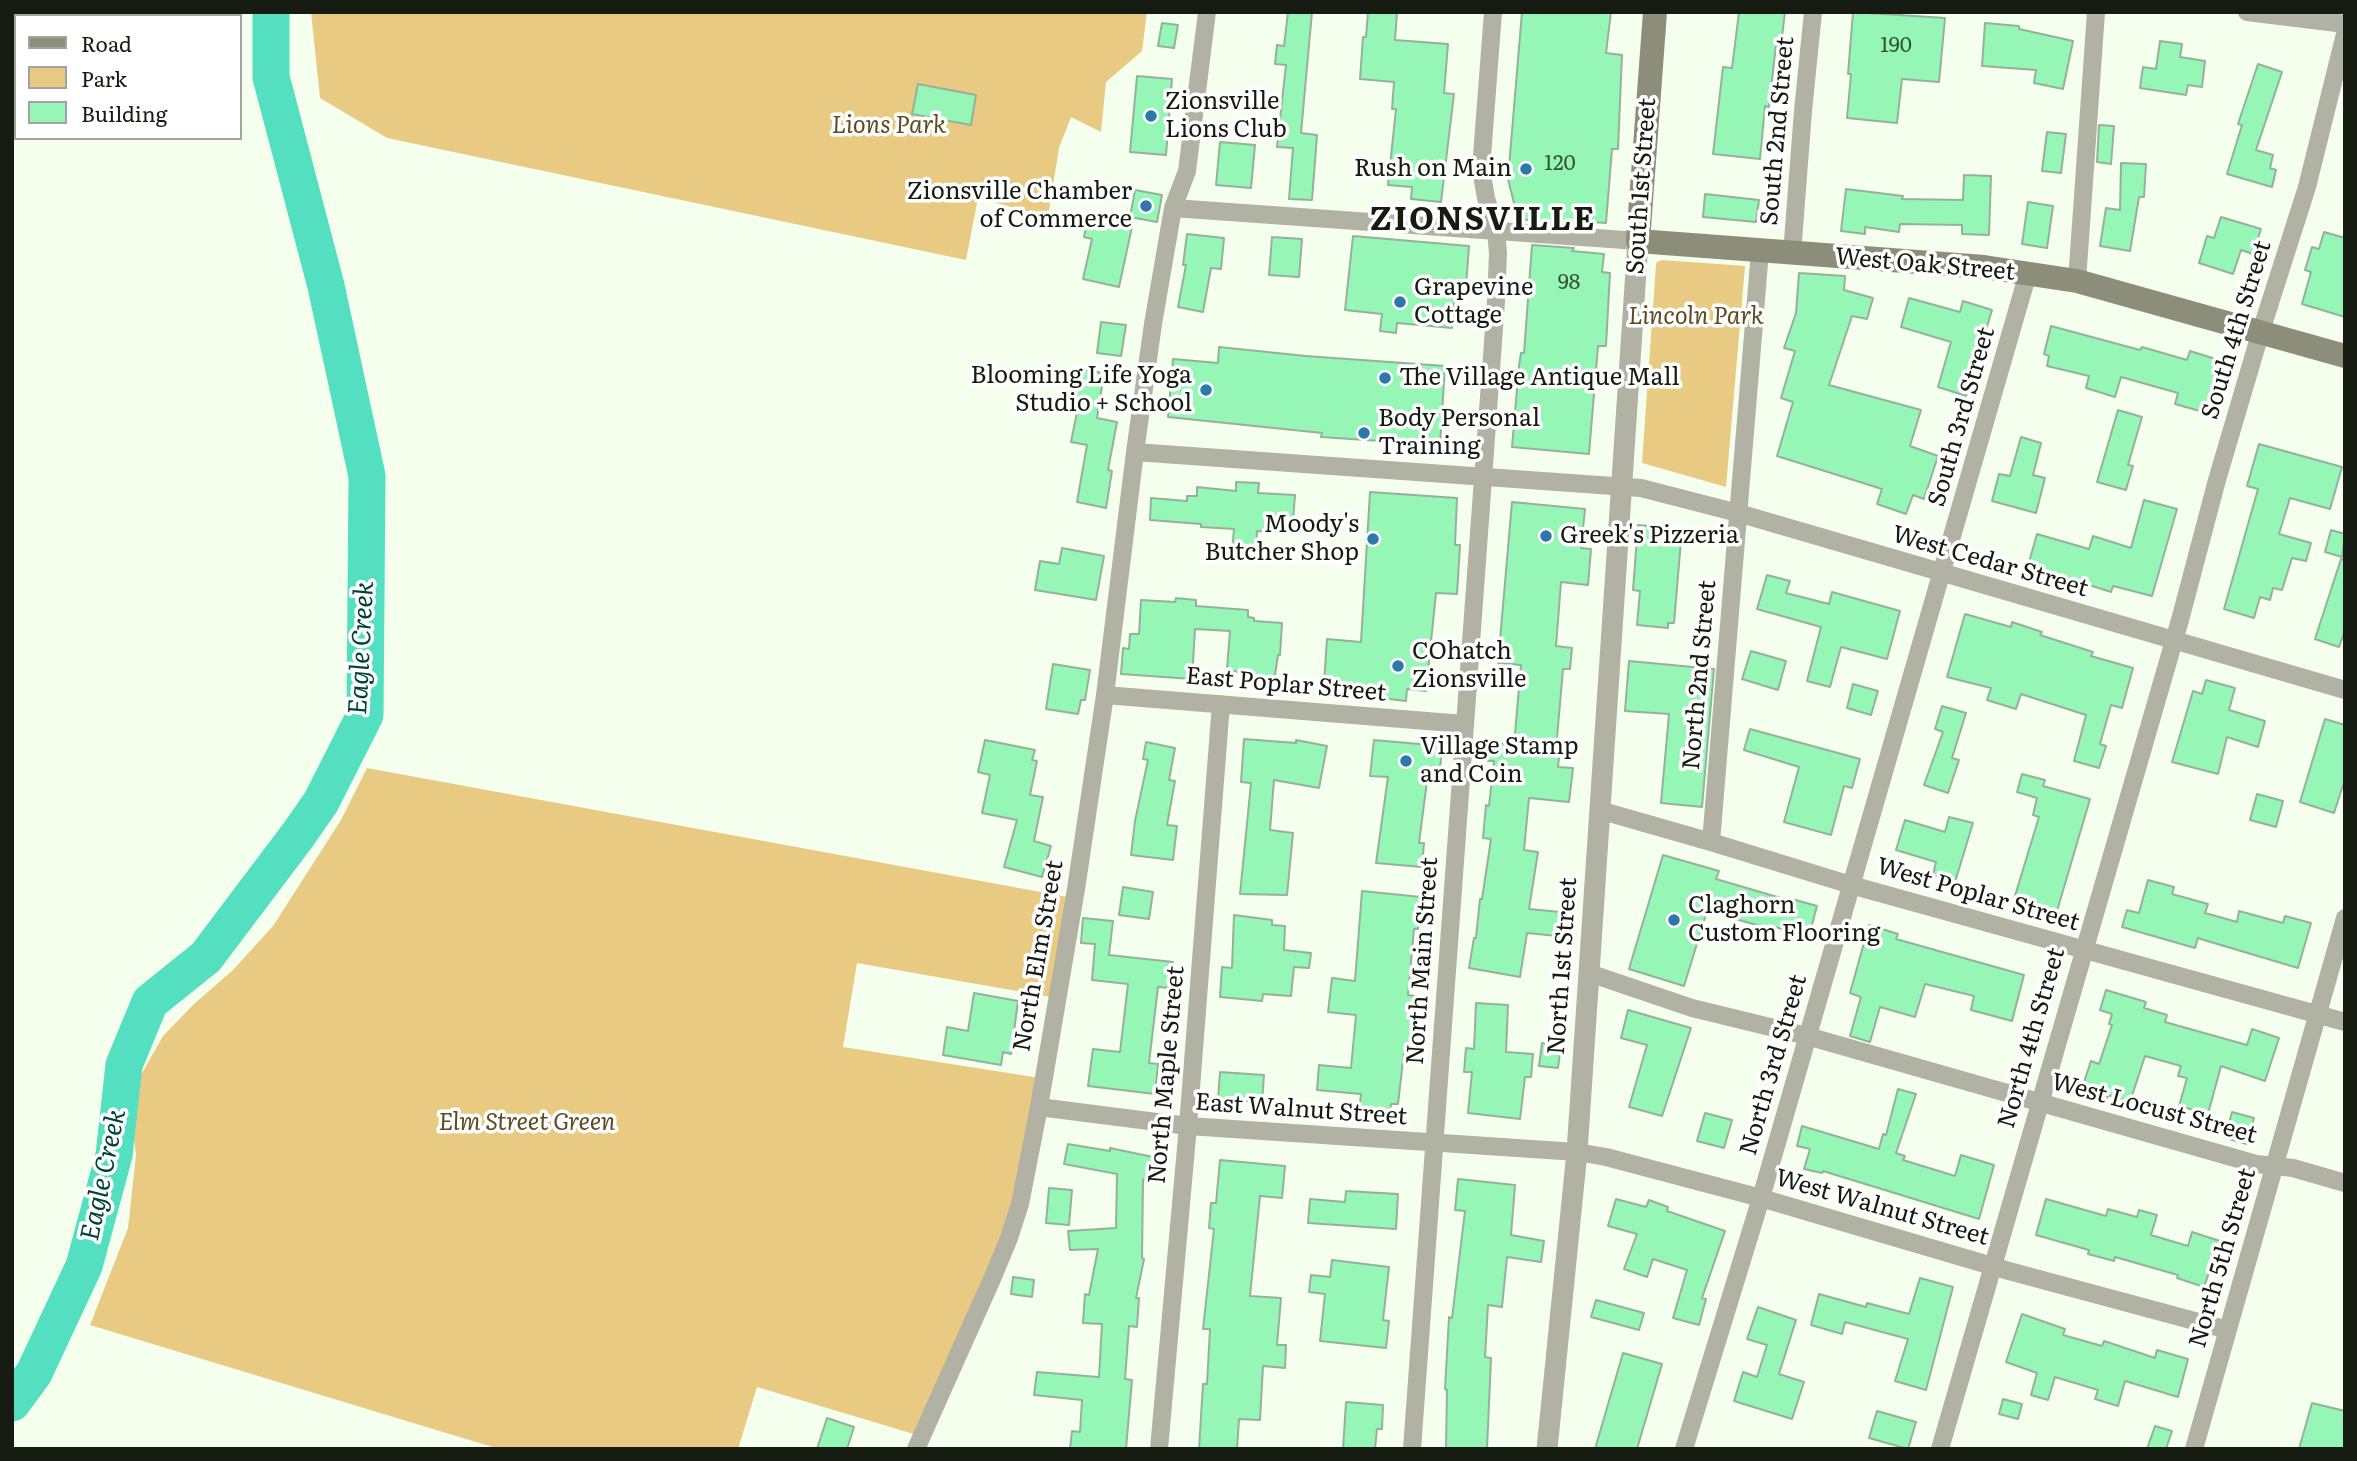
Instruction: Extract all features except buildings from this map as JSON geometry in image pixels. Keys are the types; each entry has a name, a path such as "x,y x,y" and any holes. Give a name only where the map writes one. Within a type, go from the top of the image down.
{"main road":[{"name":"South 1st Street","path":"1638,241 1655,12"},
{"name":"West Oak Street","path":"1638,241 1984,267 2028,273 2077,281 2345,356"}],"street":[{"name":"North Elm Street","path":"916,1449 1009,1238 1020,1204 1076,889 1105,695 1135,452 1173,208 1186,171 1207,12"},
{"name":"North Main Street","path":"1412,1449 1496,301 1496,231 1481,169 1493,12"},
{"name":"South 2nd Street","path":"1792,254 1802,111 1813,12"},
{"path":"2077,281 2096,12"},
{"path":"2247,12 2345,24"},
{"name":"South 4th Street","path":"2174,641 2217,480 2307,187 2345,34"},
{"name":"West Oak Street","path":"1173,208 1638,241"},
{"name":"South 1st Street","path":"1621,486 1638,241"},
{"name":"South 2nd Street","path":"1738,513 1760,251"},
{"name":"South 3rd Street","path":"1942,573 2028,273"},
{"name":"West Cedar Street","path":"1135,452 1641,488 1738,513 2345,690"},
{"name":"North 1st Street","path":"1547,1449 1577,1152 1621,486"},
{"name":"North 2nd Street","path":"1712,842 1738,513"},
{"name":"North 3rd Street","path":"1684,1449 1761,1198 1942,573"},
{"name":"North 4th Street","path":"1940,1449 2038,1103 2174,641"},
{"name":"East Poplar Street","path":"1105,695 1464,724"},
{"name":"North Maple Street","path":"1158,1449 1188,1126 1221,704"},
{"name":"West Poplar Street","path":"1600,810 1851,885 2345,1022"},
{"name":"North 5th Street","path":"2194,1449 2345,918"},
{"name":"West Locust Street","path":"1589,973 1692,1008 1807,1036 2256,1164 2274,1165 2345,1183"},
{"name":"East Walnut Street","path":"1039,1107 1188,1126 1435,1144"},
{"name":"West Walnut Street","path":"1435,1144 1577,1152 1605,1157 1761,1198 1993,1266 2228,1330"}],"green space":[{"name":"Lions Park","path":"311,12 1147,12 1142,51 1106,82 1101,132 1071,117 1059,148 1048,217 978,198 966,260 387,138 320,98"},
{"name":"Lincoln Park","path":"1662,260 1745,266 1726,487 1642,463 1656,265"},
{"name":"Elm Street Green","path":"367,768 1068,897 1051,997 857,963 843,1047 1040,1078 1010,1213 917,1435 757,1387 738,1449 499,1449 90,1325 128,1228 136,1155 129,1096 163,1036 233,970 273,926 341,820"}],"waterway":[{"name":"Eagle Creek","path":"12,1403 34,1373 84,1266 114,1155 124,1065 150,1002 206,957 298,835 321,802 365,715 367,476 326,286 271,77 271,12"}],"place":[{"name":"Zionsville Lions Club","path":"1151,116"},
{"name":"Rush on Main","path":"1526,169"},
{"name":"Zionsville Chamber of Commerce","path":"1146,206"},
{"name":"Grapevine Cottage","path":"1400,302"},
{"name":"The Village Antique Mall","path":"1385,378"},
{"name":"Blooming Life Yoga Studio + School","path":"1206,390"},
{"name":"Body Personal Training","path":"1364,433"},
{"name":"Greek's Pizzeria","path":"1546,536"},
{"name":"Moody's Butcher Shop","path":"1373,539"},
{"name":"COhatch Zionsville","path":"1398,666"},
{"name":"Village Stamp and Coin","path":"1406,761"},
{"name":"Claghorn Custom Flooring","path":"1674,920"}],"district":[{"name":"ZIONSVILLE","path":"1483,221"}]}
